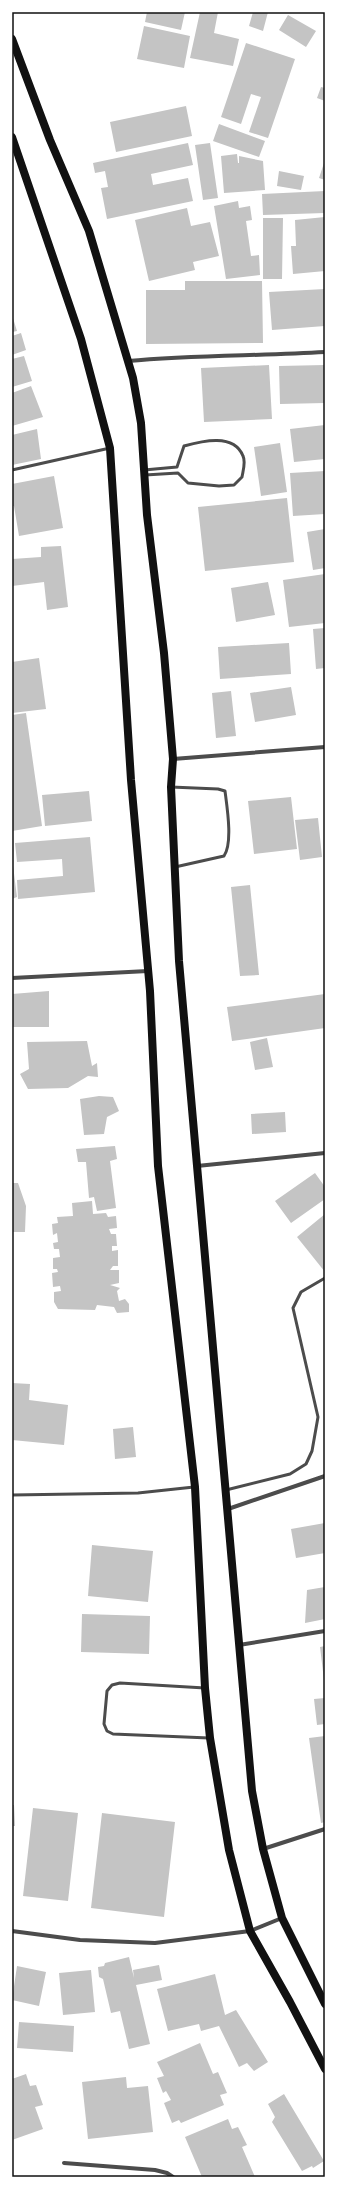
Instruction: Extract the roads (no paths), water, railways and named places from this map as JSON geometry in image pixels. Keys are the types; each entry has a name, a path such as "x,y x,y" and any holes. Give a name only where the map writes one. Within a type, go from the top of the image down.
{"main road":[{"path":"12,39 50,140 89,232 128,361 141,423 144,473 174,759 172,787 180,961 252,1791 263,1849 282,1918 325,2004"},
{"path":"12,138 81,339 110,448 131,780 148,971 158,1166 195,1486 205,1688 210,1738 229,1850 250,1931 290,2002 325,2069"}],"street":[{"path":"128,361 171,357 257,356 325,352"},
{"path":"174,759 325,747"},
{"path":"12,978 148,971"},
{"path":"198,1166 325,1153"},
{"path":"227,1510 325,1476"},
{"path":"239,1645 325,1631"},
{"path":"263,1849 325,1830"},
{"path":"12,1931 80,1940 155,1943 250,1931 282,1918"},
{"path":"64,2162 156,2170 167,2173 173,2177"}],"lane":[{"path":"203,441 232,443 239,448 244,457 242,477 234,485 219,486 188,483 178,473 144,473 177,467 184,446 203,441"},
{"path":"12,470 110,448"},
{"path":"172,787 218,789 225,791 229,846 224,856 175,867"},
{"path":"226,1490 290,1474 306,1464 312,1451 318,1418 293,1308 301,1292 325,1278"},
{"path":"12,1495 138,1493 195,1486"},
{"path":"205,1688 120,1683 112,1685 107,1691 104,1724 107,1731 113,1734 210,1738"}]}
